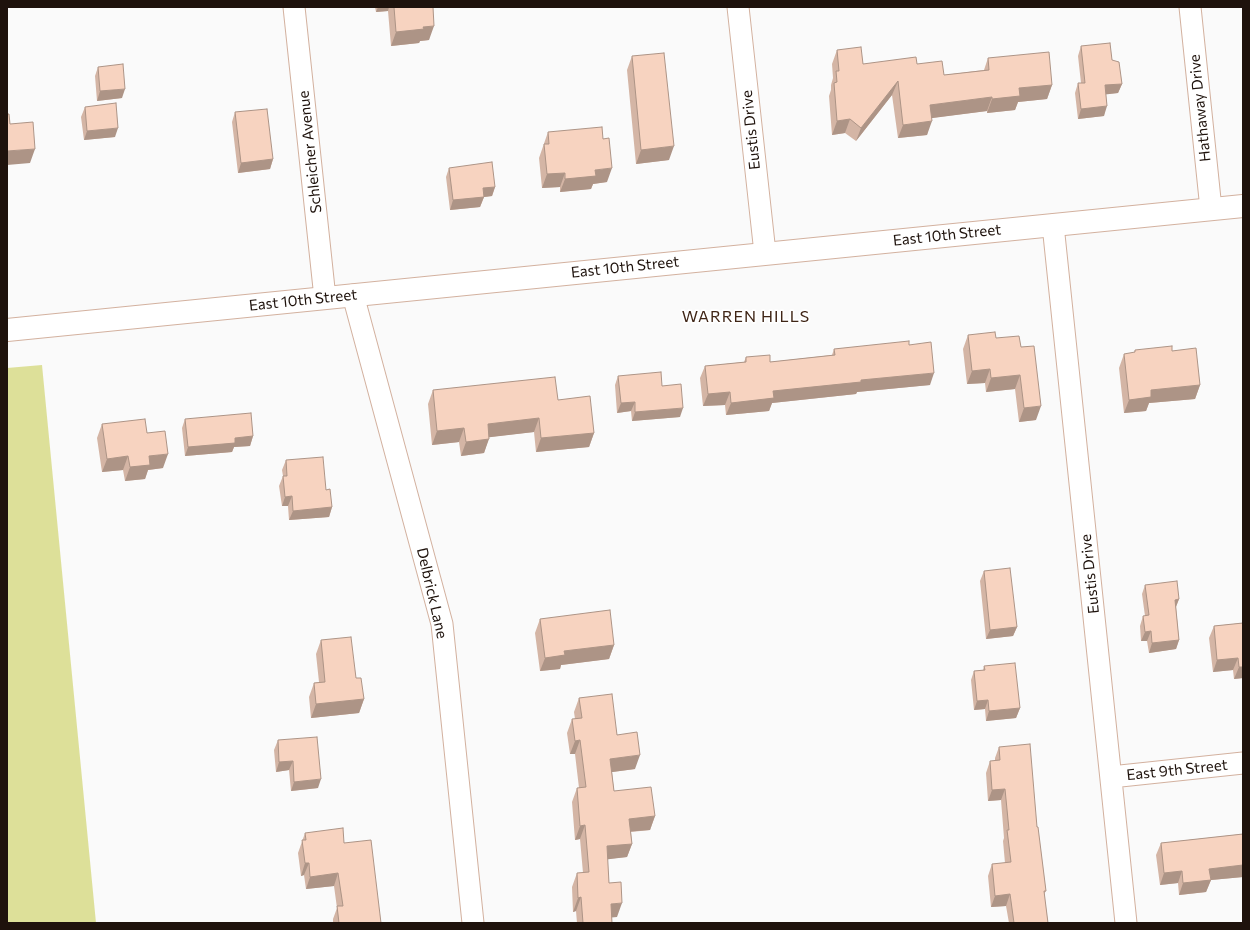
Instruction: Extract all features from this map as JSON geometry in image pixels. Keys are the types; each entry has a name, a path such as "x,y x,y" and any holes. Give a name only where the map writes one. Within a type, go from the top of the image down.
{"main road":[{"name":"East 10th Street","path":"7,330 1243,206"}],"street":[{"name":"Schleicher Avenue","path":"294,7 325,298"},
{"name":"Eustis Drive","path":"738,7 764,253"},
{"name":"Hathaway Drive","path":"1190,7 1211,209"},
{"name":"Eustis Drive","path":"1053,225 1126,923"},
{"name":"Delbrick Lane","path":"354,295 442,624 473,923"},
{"name":"East 9th Street","path":"1111,777 1243,763"}],"green space":[{"path":"42,365 96,923 7,923 7,368"}],"building":[{"path":"394,7 433,7 434,26 423,27 424,29 396,32"},
{"path":"1110,43 1112,60 1119,62 1122,84 1105,85 1107,106 1081,109 1078,83 1085,83 1081,46"},
{"path":"861,47 863,64 916,57 917,64 942,61 944,75 989,70 988,58 1049,52 1052,85 1019,88 1020,96 992,99 992,97 930,105 932,121 903,125 898,81 861,128 850,119 837,121 834,83 837,82 836,71 839,71 837,50"},
{"path":"664,53 674,146 641,150 632,56"},
{"path":"123,64 125,89 100,91 98,67"},
{"path":"116,103 118,128 87,131 85,107"},
{"path":"267,109 273,159 241,163 235,112"},
{"path":"7,114 9,114 10,124 33,122 35,149 7,151"},
{"path":"602,127 603,139 609,138 612,168 595,170 596,176 565,179 565,173 547,174 544,144 549,144 548,132"},
{"path":"492,162 495,187 483,188 484,197 453,200 449,168"},
{"path":"995,332 996,338 1019,336 1021,347 1034,346 1041,406 1024,408 1020,375 991,378 990,369 972,371 968,335"},
{"path":"909,341 909,345 931,342 934,373 773,391 774,398 731,403 730,392 708,394 705,366 746,362 746,357 770,355 770,362 835,355 834,349"},
{"path":"1172,346 1172,351 1196,348 1200,385 1151,390 1151,397 1129,400 1124,354 1135,352 1135,350"},
{"path":"661,372 662,386 681,384 683,408 635,412 635,402 621,403 618,376"},
{"path":"555,377 558,400 590,396 594,433 541,438 539,418 488,424 489,439 466,442 464,428 437,431 433,390"},
{"path":"251,413 253,436 235,438 235,443 188,447 185,419"},
{"path":"145,419 147,433 165,431 168,454 149,456 150,465 130,467 128,456 107,459 102,424"},
{"path":"323,457 326,490 330,489 332,507 293,511 292,496 285,497 283,476 287,476 286,460"},
{"path":"1010,568 1017,627 990,630 984,571"},
{"path":"1177,581 1179,599 1175,600 1179,640 1152,643 1151,631 1145,632 1143,616 1149,615 1145,585"},
{"path":"610,610 614,645 564,651 565,655 545,658 540,619"},
{"path":"1243,623 1243,667 1239,667 1238,658 1217,660 1214,626"},
{"path":"351,637 356,678 361,678 364,699 316,704 314,683 325,682 321,640"},
{"path":"1015,663 1020,708 989,711 988,700 977,701 974,671 985,670 984,666"},
{"path":"612,694 617,735 637,732 640,755 610,759 614,791 651,787 655,816 629,819 632,844 607,846 609,883 621,882 622,903 611,904 612,923 583,923 581,897 578,898 577,873 589,872 585,825 580,826 577,788 586,787 580,740 575,741 572,719 582,718 579,698"},
{"path":"317,737 321,779 294,782 293,761 279,762 278,740"},
{"path":"1030,744 1037,827 1046,891 1044,891 1048,923 1014,923 1010,894 995,896 992,864 1011,862 1007,830 1009,830 1005,789 992,790 990,761 1000,760 999,747"},
{"path":"343,828 344,843 371,840 381,923 339,923 337,906 343,906 338,873 310,877 309,863 305,863 302,840 306,840 305,833"},
{"path":"1243,834 1243,865 1209,869 1211,880 1183,883 1182,871 1164,873 1161,843"}],"district":[{"name":"WARREN HILLS","path":"746,317"}]}
